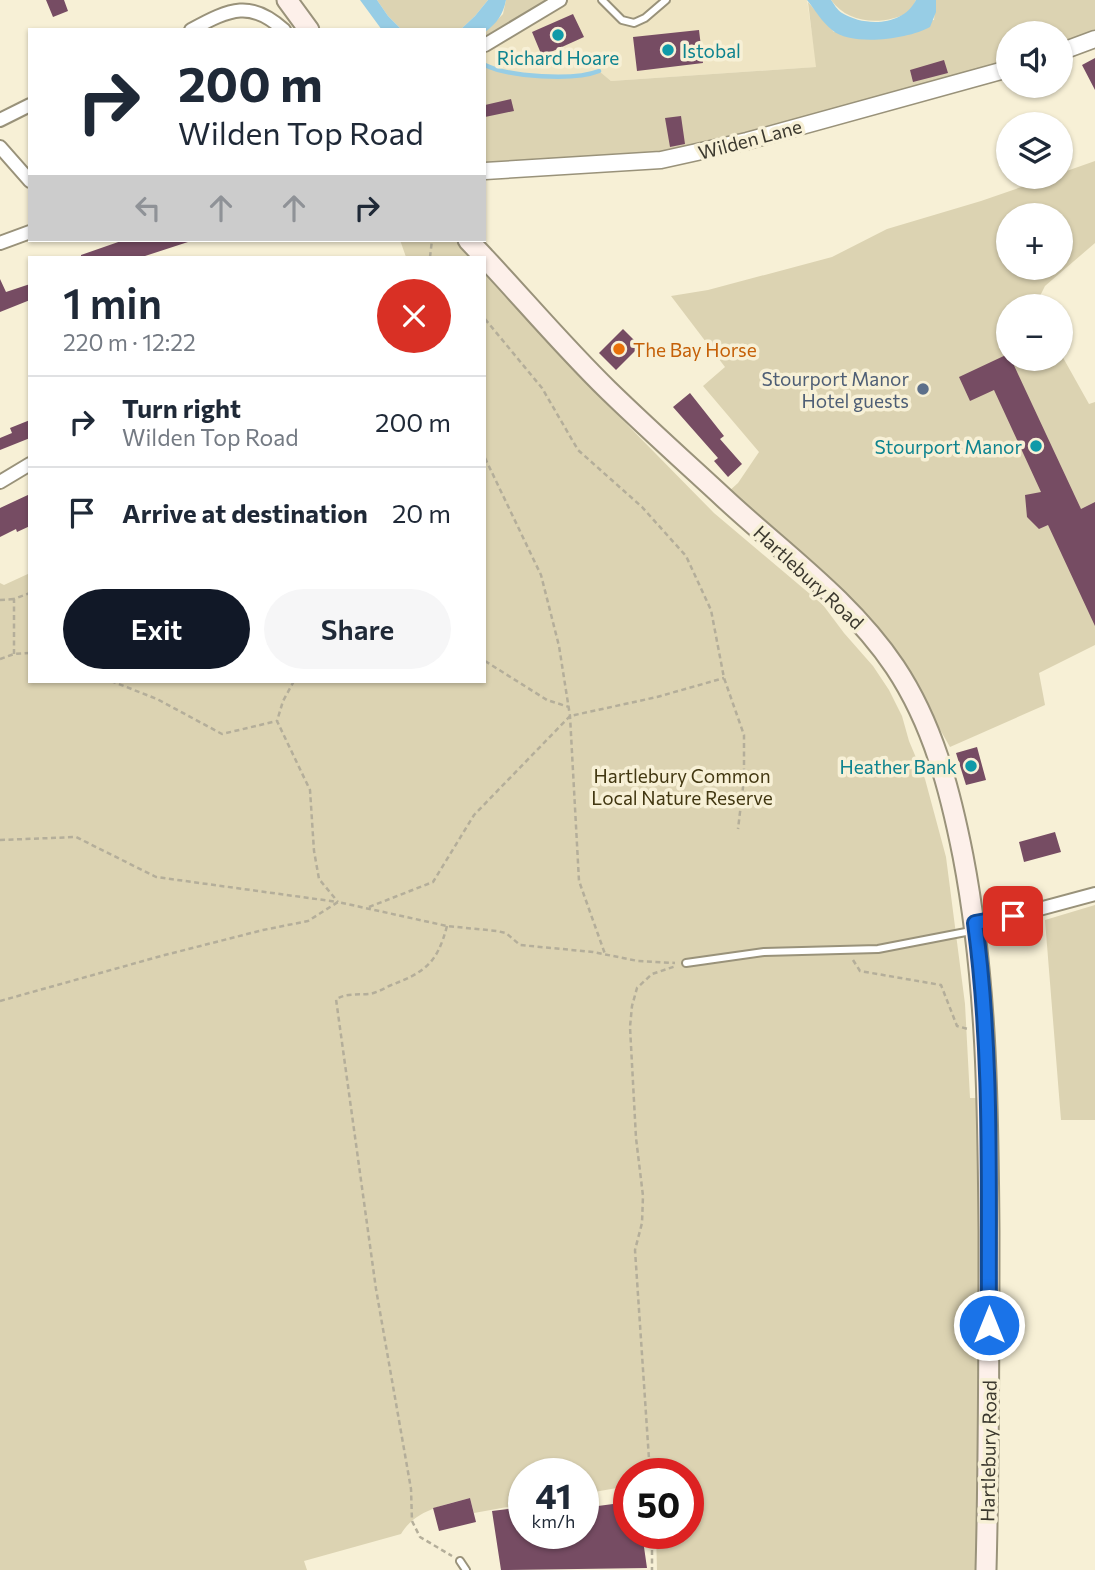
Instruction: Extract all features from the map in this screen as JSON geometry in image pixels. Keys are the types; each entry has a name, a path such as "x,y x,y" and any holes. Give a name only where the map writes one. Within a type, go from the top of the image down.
{"main road":[{"path":"288,0 308,28"},
{"name":"Hartlebury Road","path":"470,242 482,256"},
{"name":"Hartlebury Road","path":"486,260 607,389 833,595 865,628 895,667 921,715 937,753 955,814 976,927 989,1092 986,1570"}],"street":[{"path":"486,44 560,0"},
{"path":"195,28 244,2 256,3 274,16 283,28"},
{"path":"1073,47 1095,39"},
{"name":"Wilden Lane","path":"486,171 661,160 747,141 996,72"},
{"path":"0,120 28,105"},
{"path":"0,147 28,179"},
{"path":"0,243 28,233"},
{"path":"0,482 28,465"},
{"path":"976,927 1095,894"}],"lane":[{"path":"603,0 622,20 634,23 645,18 666,0"},
{"path":"686,963 764,952 888,947 976,927"},
{"path":"460,1561 466,1570"}],"path":[{"path":"486,320 542,388 578,450 642,507 687,556 711,610 724,678 744,735 744,779 738,830"},
{"path":"486,460 541,575 559,646 570,716 579,881 605,954"},
{"path":"0,600 28,594"},
{"path":"14,599 15,654"},
{"path":"0,659 28,653"},
{"path":"486,662 547,700 569,707"},
{"path":"366,908 433,882 474,815 570,716 657,697 724,678"},
{"path":"116,683 157,699 222,734 277,721"},
{"path":"293,683 283,701 277,721 310,790 314,851 319,878 338,902"},
{"path":"0,840 76,837 156,877 338,902 447,926 497,930 506,933 520,945 605,954 638,961 686,963"},
{"path":"0,1001 199,946 308,921 338,902"},
{"path":"447,926 441,949 427,966 412,978 370,994 348,993 336,999 376,1289 411,1489 412,1521 420,1537 460,1561"},
{"path":"846,949 860,971 941,985 957,1026 985,1030"},
{"path":"649,1458 635,1250 642,1223 643,1196 636,1138 630,1027 637,988 652,974 686,963"},
{"path":"652,1549 652,1570"}],"shaded area":[{"path":"560,0 807,0 817,67 611,81 599,71 585,76 528,76 486,65 486,44"}],"green space":[{"path":"377,0 488,0 462,28 400,28"},
{"path":"506,0 560,0 486,44 486,31 503,14"},
{"path":"831,0 916,0 911,11 879,21 847,14"},
{"path":"936,0 1095,0 1095,39 1073,47 1073,21 996,21 996,72 685,150 486,164 486,65 509,72 542,76 574,76 599,71 611,81 816,67 808,2 834,32 934,20"},
{"path":"1095,161 1095,243 1073,262 1073,203 996,203 996,280 1052,280 1041,294 996,294 996,371 1071,371 1089,404 1095,402 1095,645 1039,673 1045,705 950,747 893,647 840,588 728,492 738,483 759,452 703,386 725,367 671,296 708,290 832,257 887,229 1016,189 1073,189 1073,169"},
{"path":"401,242 462,242 474,256 406,256"},
{"name":"Hartlebury Common Local Nature Reserve","path":"486,270 597,394 714,513 823,605 873,666 902,716 925,779 946,857 965,1004 970,1098 977,1098 980,1371 978,1570 657,1570 656,1549 704,1549 704,1458 613,1458 613,1489 599,1491 599,1458 508,1458 508,1507 474,1513 470,1498 440,1506 414,1519 401,1534 304,1561 307,1570 0,1570 0,583 4,585 28,574 28,683 486,683"},
{"path":"1095,905 1095,1120 1061,1120 1045,920"}],"water":[{"path":"360,0 377,0 400,28 381,28"},
{"path":"488,0 506,0 501,14 486,31 486,28 462,28"},
{"path":"807,0 831,0 842,13 861,21 883,22 893,19 910,9 916,0 936,0 936,12 930,27 921,31 895,38 866,40 841,35 832,30"}],"building":[{"path":"46,0 64,0 68,11 53,17"},
{"name":"Richard Hoare","path":"573,14 584,37 542,56 532,32"},
{"name":"Istobal","path":"699,30 703,63 637,71 633,37"},
{"path":"1095,58 1095,90 1082,65"},
{"path":"944,60 948,73 913,82 910,70"},
{"path":"511,99 514,111 486,117 486,105"},
{"path":"681,116 685,144 670,147 665,118"},
{"path":"118,242 188,242 145,256 81,255"},
{"path":"0,279 6,292 28,285 28,301 0,312"},
{"name":"The Bay Horse","path":"623,329 640,346 616,370 599,353"},
{"name":"Stourport Manor","path":"996,360 996,371 1017,371 1081,509 1095,502 1095,626 1048,525 1039,529 1027,517 1025,495 1041,492 994,390 970,401 959,377"},
{"path":"690,393 724,436 720,439 742,464 728,477 714,461 718,458 673,407"},
{"path":"28,421 28,439 0,450 0,438 12,433 10,428"},
{"path":"28,495 28,527 17,532 16,529 0,537 0,508"},
{"name":"Heather Bank","path":"977,747 986,780 966,785 956,753"},
{"path":"1055,832 1061,852 1024,862 1019,842"},
{"path":"470,1498 476,1522 439,1531 433,1508"},
{"path":"613,1504 613,1549 644,1549 647,1568 501,1570 492,1511 508,1509 508,1549 599,1549 599,1506"}],"waterway":[{"path":"486,65 525,75 558,77 599,71"}],"place":[{"name":"Richard Hoare","path":"558,35"},
{"name":"Istobal","path":"668,50"},
{"name":"The Bay Horse","path":"619,349"},
{"name":"Stourport Manor Hotel guests","path":"923,389"},
{"name":"Stourport Manor","path":"1036,446"},
{"name":"Heather Bank","path":"971,766"}],"route":[{"path":"989,1325 989,1092 985,1011 975,923 1013,916"}]}
